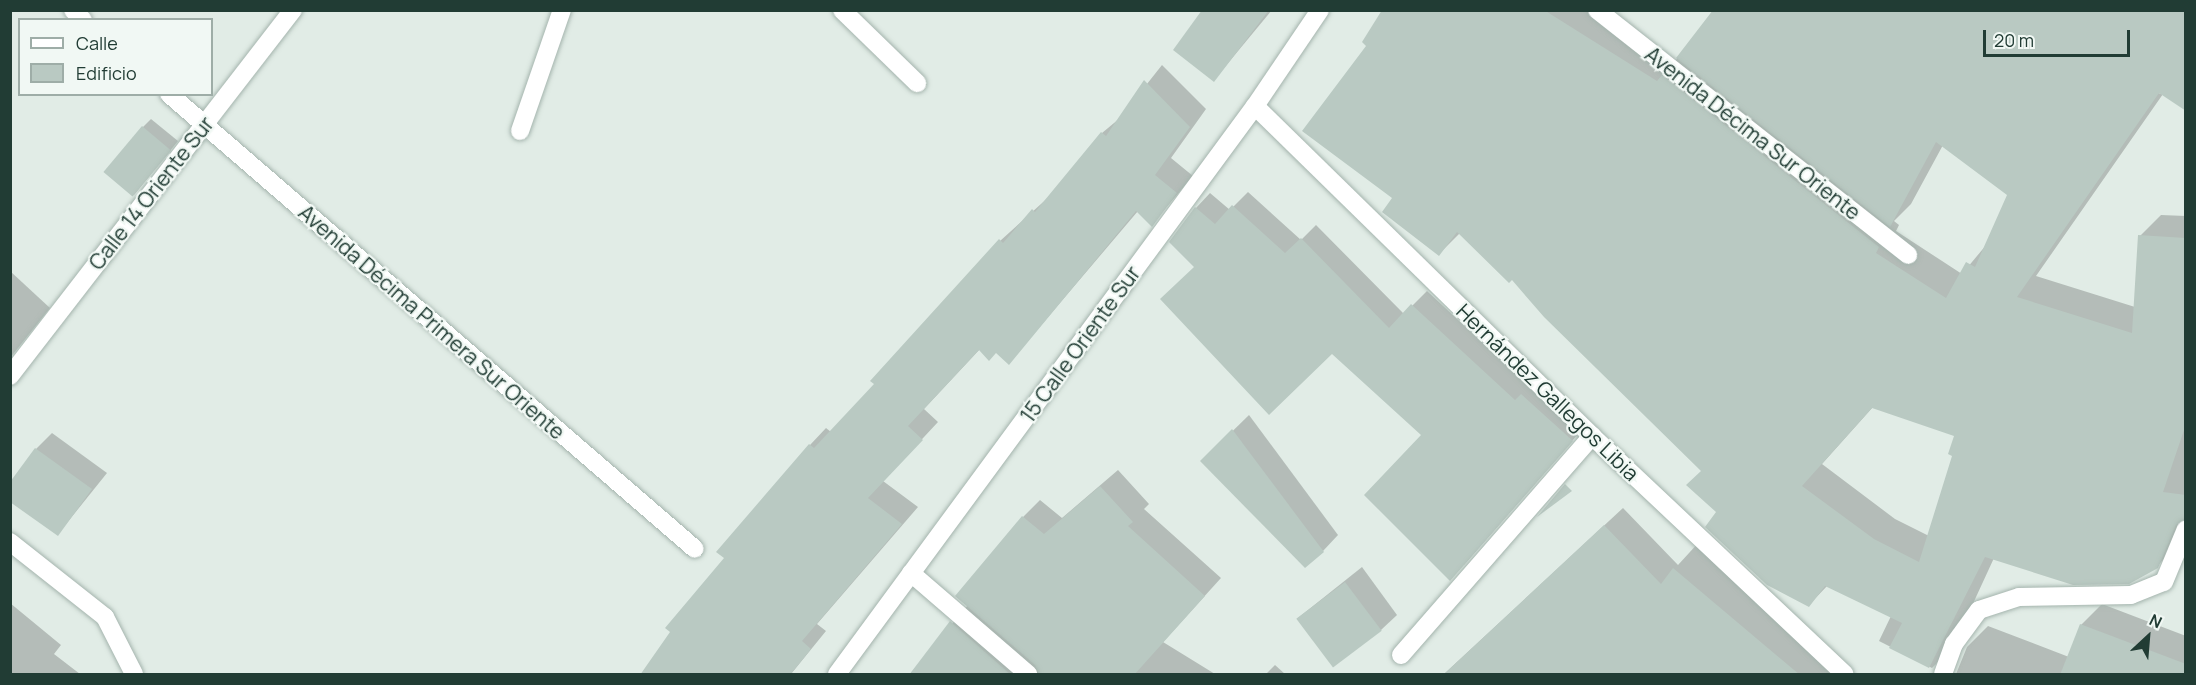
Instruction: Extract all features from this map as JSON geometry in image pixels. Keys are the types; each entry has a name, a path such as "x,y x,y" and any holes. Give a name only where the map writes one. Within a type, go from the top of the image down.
{"street":[{"name":"Calle 14 Oriente Sur","path":"10,376 293,10"},
{"path":"520,131 562,10"},
{"path":"842,10 917,83"},
{"name":"15 Calle Oriente Sur","path":"837,675 1255,106 1320,10"},
{"name":"Avenida Décima Sur Oriente","path":"1598,10 1908,255"},
{"name":"Avenida Décima Primera Sur Oriente","path":"172,96 696,549"},
{"name":"Hernández Gallegos Libia","path":"1255,106 1592,436 1845,675"},
{"path":"1401,655 1592,436"},
{"path":"1943,675 1954,644 1979,610 2019,597 2131,595 2164,582 2179,553 2186,529"},
{"path":"10,542 105,617 134,675"},
{"path":"910,573 1028,675"}],"building":[{"path":"1202,10 1269,10 1214,82 1173,50"},
{"path":"1382,10 1544,10 1657,81 1662,75 1879,247 1876,253 1946,298 1966,262 1975,267 2007,195 1936,142 1890,227 1676,58 1713,10 2186,10 2186,111 2159,93 2017,297 2132,333 2138,235 2186,238 2186,424 2163,492 2186,495 2186,518 2176,525 2158,568 2129,584 2073,585 1985,557 1929,668 1889,648 1902,623 1825,586 1809,607 1767,585 1705,527 1716,512 1686,485 1701,471 1544,317 1512,280 1509,283 1457,232 1439,256 1382,212 1392,198 1302,131 1366,46 1362,42","holes":["1872,408 1954,436 1948,454 1952,456 1919,562 1874,539 1802,486"]},
{"path":"1144,80 1190,127 1155,175 1177,193 1152,227 1136,211 1009,365 996,353 989,361 979,350 908,426 923,440 868,498 902,524 802,641 811,649 790,675 640,675 670,632 665,628 724,558 716,552 809,444 814,448 874,384 870,381 999,239 1003,243 1032,209 1035,212 1101,132 1106,136"},
{"path":"142,126 171,150 133,196 103,172"},
{"path":"1232,205 1285,253 1301,238 1389,328 1411,304 1515,400 1521,394 1573,441 1450,581 1364,495 1421,435 1332,354 1269,415 1160,299 1194,267 1169,242 1195,207 1215,224"},
{"path":"1232,429 1324,552 1305,568 1200,461"},
{"path":"35,448 92,489 58,536 10,502 10,482"},
{"path":"1565,484 1572,491 1537,517"},
{"path":"1100,486 1133,522 1128,526 1205,596 1134,675 1039,675 1035,665 955,596 1022,516 1044,534"},
{"path":"1604,525 1661,584 1673,568 1800,675 1443,675"},
{"path":"1345,582 1382,631 1333,667 1296,619"},
{"path":"950,621 1011,675 909,675"},
{"path":"2080,624 2186,664 2186,675 2060,675"}]}
